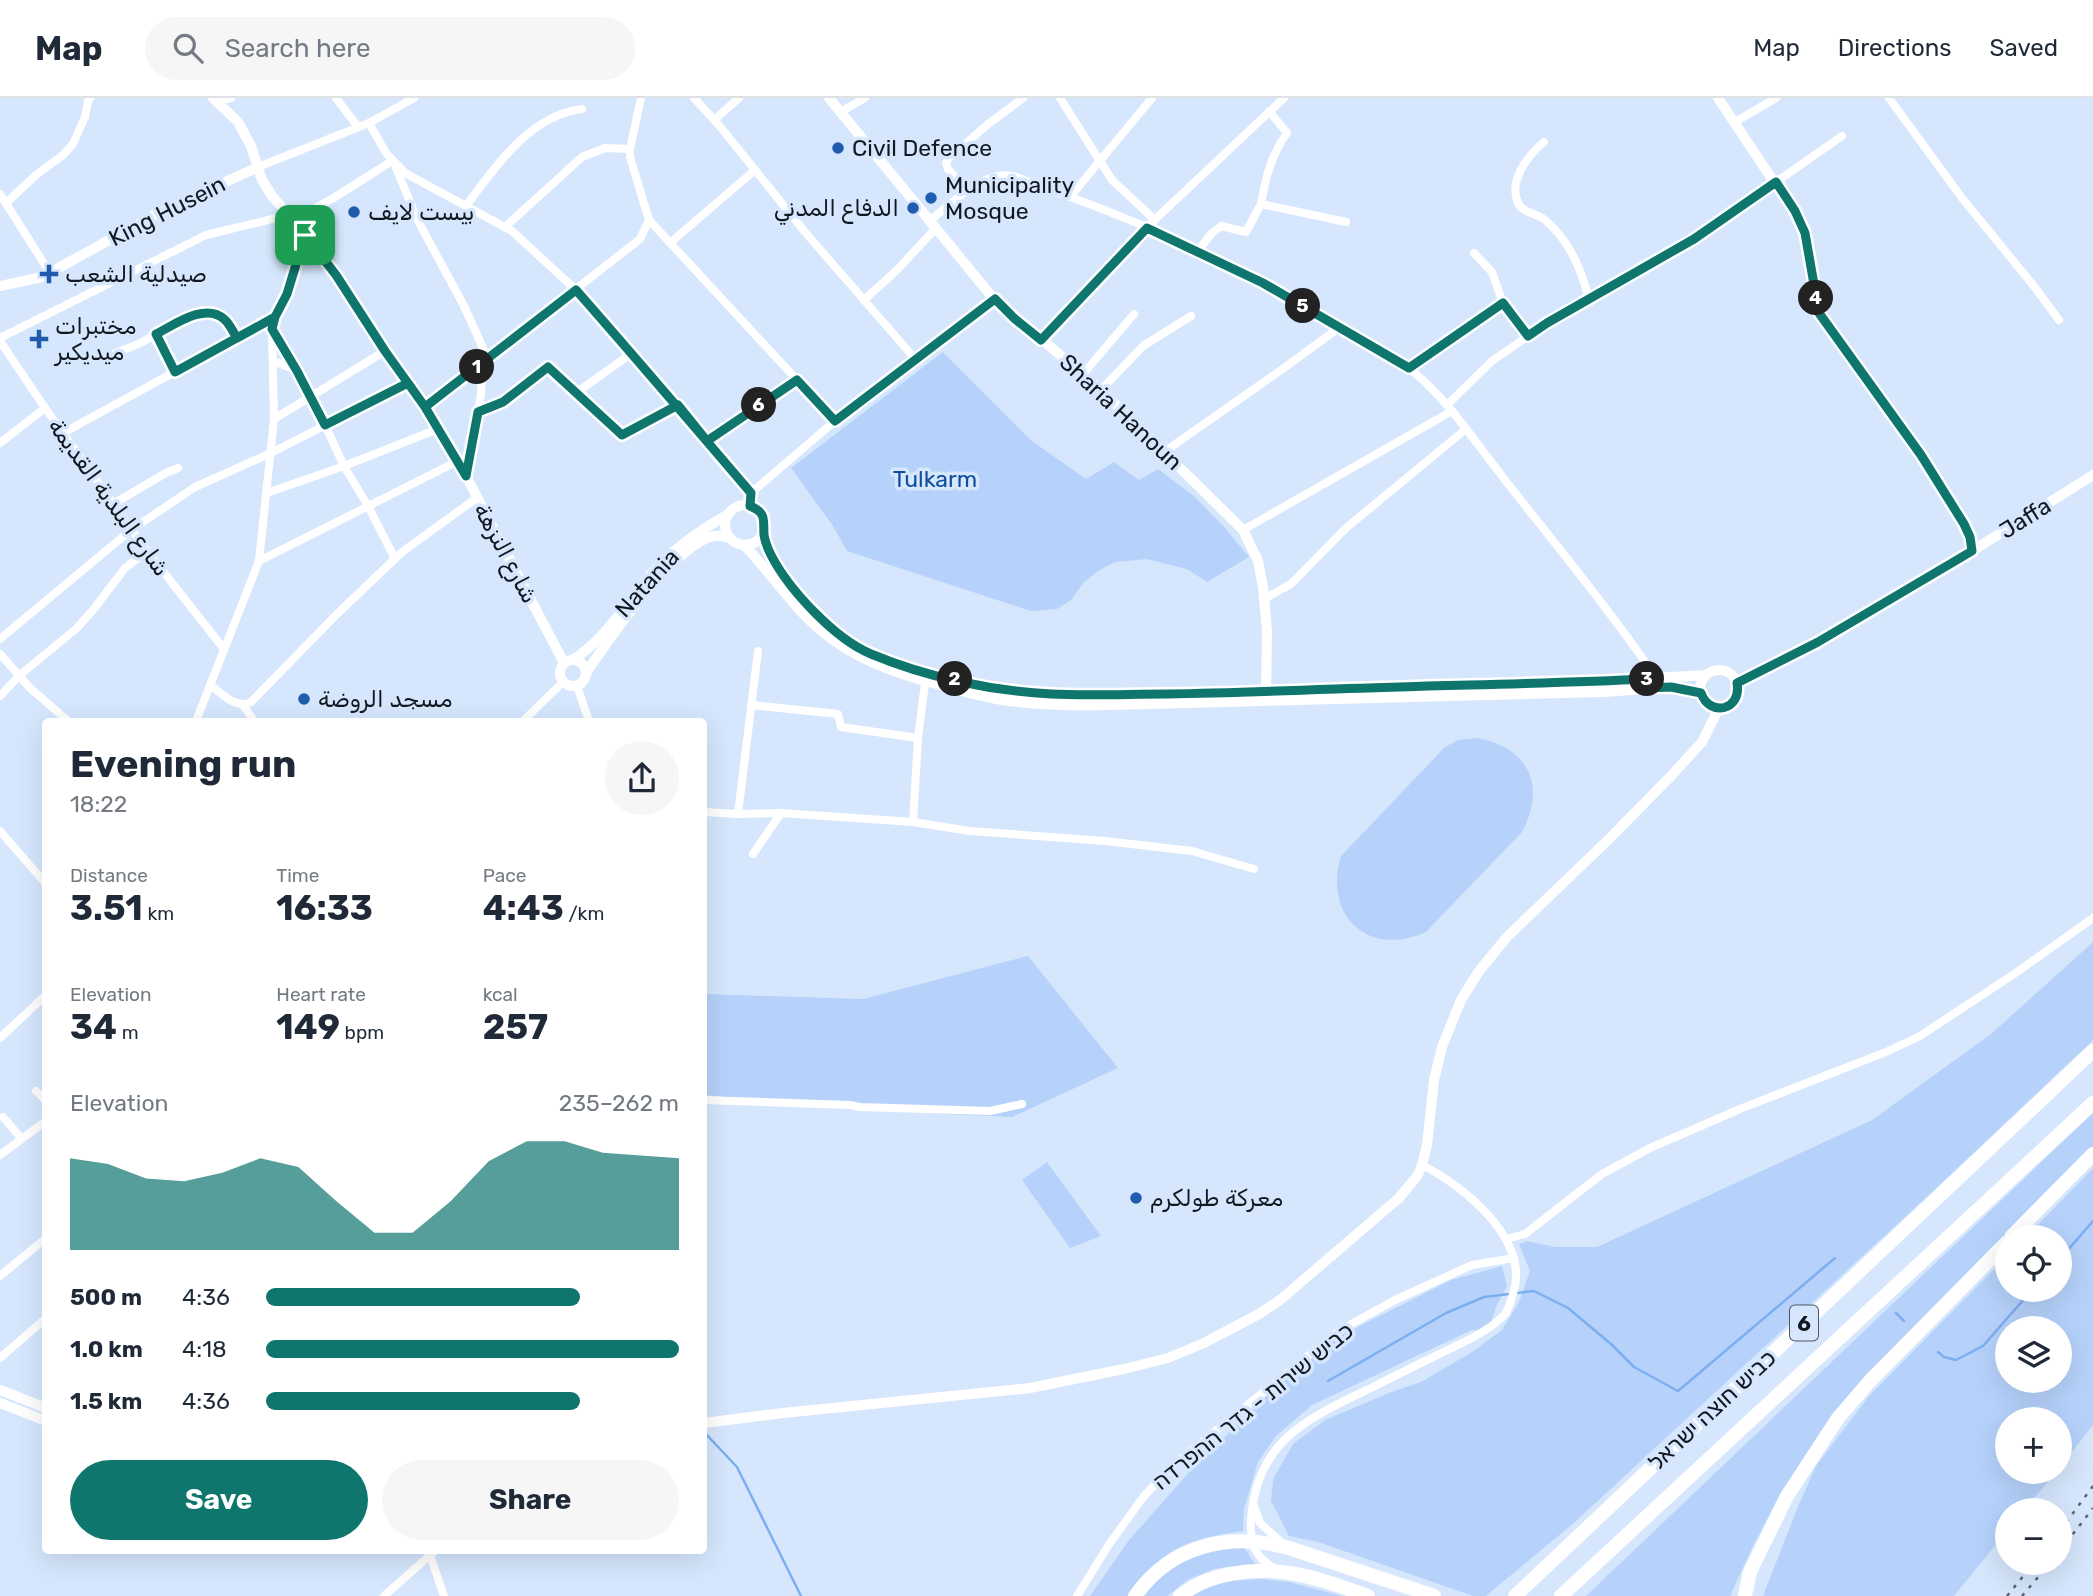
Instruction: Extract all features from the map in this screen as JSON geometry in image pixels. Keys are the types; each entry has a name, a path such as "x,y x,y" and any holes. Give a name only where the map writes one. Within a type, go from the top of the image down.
{"highway":[{"name":"כביש חוצה ישראל","path":"1515,1596 2093,1051"},
{"name":"כביש חוצה ישראל","path":"1561,1596 2093,1103"},
{"path":"2023,1225 2093,1154"},
{"path":"1738,1596 1787,1496 1838,1418 1869,1382 1995,1254"},
{"path":"1500,1596 1578,1536"},
{"path":"1135,1596 1161,1568 1191,1549 1226,1542 1251,1541 1289,1548 1434,1596"},
{"path":"1180,1596 1191,1587 1216,1577 1254,1571 1289,1573 1368,1596"},
{"path":"1745,1596 1750,1572"}],"street":[{"path":"214,100 231,98"},
{"path":"336,98 358,127"},
{"path":"258,167 358,127 414,98"},
{"path":"641,98 630,157 649,220 835,421"},
{"path":"694,98 916,360"},
{"path":"714,120 739,98"},
{"name":"Sharia Hanoun","path":"829,98 995,299 1015,319 1101,390 1243,530 1258,561 1264,599 1267,631 1266,697"},
{"path":"840,112 865,98"},
{"path":"968,191 948,169 948,159 1023,98"},
{"path":"1060,98 1117,185 1155,220"},
{"path":"1070,197 1152,98"},
{"path":"1041,340 1155,220 1284,98"},
{"path":"1718,98 1795,211 1805,233 1819,313 1921,455 1964,524 1972,551"},
{"path":"1735,122 1776,98"},
{"path":"1889,98 1962,198 2059,320"},
{"path":"6,203 73,144 85,117 87,99"},
{"name":"شارع النزهة","path":"214,100 238,122 251,146 262,180 272,196 336,275 425,407 478,497 568,662"},
{"path":"466,206 493,169 541,123 568,111 582,109"},
{"path":"1198,251 1221,226 1246,232 1261,204 1269,164 1287,133 1269,111"},
{"path":"369,122 393,162 418,222 463,304 483,348 478,412 466,476"},
{"path":"1243,530 1450,408 1492,361 1528,336 1694,239 1842,136"},
{"path":"1544,142 1522,167 1516,188 1518,203 1522,209 1543,218 1566,244 1580,268 1588,299"},
{"path":"505,227 582,157 606,148 630,149"},
{"path":"393,162 405,173 512,231 576,290 678,405 751,493 750,506"},
{"path":"0,340 206,234 291,217 332,199 393,162"},
{"name":"King Husein","path":"0,286 50,273 160,212 258,167"},
{"path":"670,243 755,170"},
{"path":"864,300 897,270 932,225 968,191 986,178 1005,174 1070,197 1198,251 1263,283 1409,368 1423,379 1450,408 1646,662 1647,684"},
{"path":"0,194 50,273"},
{"path":"1261,204 1346,222"},
{"path":"425,407 640,239 649,220"},
{"path":"197,718 259,561 274,419 272,329 287,294 305,235"},
{"path":"1474,253 1492,272 1503,303 1528,336"},
{"path":"751,493 835,421 995,299"},
{"path":"1409,368 1503,303"},
{"path":"115,352 140,343 192,316 207,313 218,315 225,320 237,338"},
{"path":"1083,374 1134,314"},
{"path":"1101,390 1143,346 1191,316"},
{"path":"63,433 275,317"},
{"path":"1164,452 1340,327"},
{"path":"272,329 297,371 344,466 395,559"},
{"path":"156,334 175,372"},
{"name":"شارع البلدية القديمة","path":"0,340 131,530 224,649"},
{"path":"274,419 385,351"},
{"path":"576,393 632,353"},
{"path":"272,361 297,371"},
{"path":"478,412 503,402 548,367 622,435 678,405"},
{"path":"707,441 797,380"},
{"path":"0,639 131,530 195,487 271,453 408,383"},
{"path":"0,443 45,408"},
{"path":"267,492 344,466 438,429"},
{"path":"1264,599 1291,584 1346,528 1466,429"},
{"path":"259,561 457,461"},
{"path":"113,504 178,468"},
{"name":"Jaffa","path":"1737,683 1818,642 1972,551 2093,475"},
{"path":"211,685 237,704 251,702 395,559 478,497"},
{"path":"764,533 753,544 734,542 725,526 729,514 739,506 750,506 758,510 765,522 764,533 768,549 779,569 830,628 867,652 925,676"},
{"name":"Natania","path":"568,662 592,646 667,557 702,529 729,514"},
{"name":"Natania","path":"586,673 643,597 674,563 708,538 730,538"},
{"path":"744,545 797,607 830,638 856,655 881,667 1000,688 1052,694 1266,697 1647,684 1706,676"},
{"path":"0,696 20,675 77,628 125,568 147,551"},
{"path":"738,814 758,652"},
{"path":"0,654 30,688 65,718"},
{"path":"568,662 580,662 586,673 584,681 577,686 569,686 559,675 568,662"},
{"path":"1711,672 1730,673 1737,683 1735,700 1725,707 1707,704 1701,693 1700,687 1711,672"},
{"path":"913,822 925,676"},
{"path":"526,718 563,682"},
{"path":"1647,684 1701,693"},
{"path":"577,686 588,718"},
{"path":"243,705 252,718"},
{"path":"751,705 838,714 841,727 918,737"},
{"path":"707,1423 1030,1388 1168,1358 1222,1335 1280,1300 1409,1186 1422,1165 1440,1055 1454,1015 1489,957 1640,808 1702,742 1719,708"},
{"path":"707,812 782,813 913,822 970,831 1105,841 1192,851 1254,869"},
{"path":"752,854 782,813"},
{"path":"0,831 42,879"},
{"path":"1506,1239 1525,1234 1602,1174 1650,1148 1920,1036 2093,918"},
{"path":"0,1038 42,999"},
{"path":"36,1091 42,1097"},
{"path":"707,1100 990,1111 1022,1104"},
{"path":"3,1117 22,1139"},
{"path":"0,1155 42,1125"},
{"path":"1289,1573 1267,1563 1251,1541 1252,1503 1257,1487 1269,1460 1283,1440 1314,1415 1474,1337 1491,1326 1505,1314 1516,1286 1514,1258 1506,1239 1487,1214 1460,1189 1422,1165"},
{"path":"0,1276 42,1241"},
{"name":"כביש שירות - גדר ההפרדה","path":"1077,1596 1144,1496 1176,1463 1339,1331 1395,1300 1472,1265 1514,1258"},
{"path":"0,1359 42,1322"},
{"path":"0,1390 42,1406"},
{"path":"0,1403 42,1420"},
{"path":"1252,1503 1260,1523 1289,1548"},
{"path":"384,1596 432,1554"},
{"path":"433,1554 444,1596"}],"green space":[{"name":"Tulkarm","path":"943,352 1032,441 1086,479 1114,462 1139,480 1158,469 1194,496 1249,557 1207,582 1187,569 1147,559 1115,562 1084,582 1071,600 1057,609 1031,611 847,551 833,526 791,468"},
{"path":"1477,738 1509,750 1528,771 1533,799 1522,832 1426,932 1405,939 1386,940 1369,935 1355,926 1345,913 1339,897 1337,878 1341,856 1445,747 1458,740"},
{"path":"2093,942 2093,1040 1575,1522 1486,1596 1473,1596 1318,1542 1289,1536 1271,1501 1273,1479 1293,1444 1325,1420 1421,1382 1472,1352 1502,1330 1519,1302 1530,1271 1519,1244 1527,1241 1555,1247 1597,1247 1872,1120 1991,1034"},
{"path":"1028,956 1118,1068 1012,1117 861,1110 707,1095 707,994 863,999"},
{"path":"2093,1113 2093,1146 2016,1225 1995,1225 1995,1247 1954,1289 1778,1498 1730,1596 1586,1596"},
{"path":"1047,1162 1101,1236 1070,1248 1022,1180"},
{"path":"2093,1168 2093,1425 2072,1452 2072,1407 1995,1407 1995,1484 2046,1484 2034,1498 1995,1498 1995,1546 1954,1596 1763,1596 1816,1466 1869,1396 1995,1268 1995,1302 2072,1302 2072,1225 2038,1225"},
{"path":"1502,1266 1507,1286 1488,1330 1472,1330 1312,1405 1276,1436 1258,1462 1244,1509 1243,1531 1206,1538 1177,1548 1153,1567 1128,1596 1090,1596 1129,1540 1193,1468 1316,1348 1451,1280"},
{"path":"1244,1547 1256,1566 1214,1569 1187,1580 1168,1596 1144,1596 1165,1574 1188,1560 1215,1551"},
{"path":"1262,1579 1289,1582 1342,1596 1191,1596 1216,1584"}],"waterway":[{"path":"2072,1245 2093,1221"},
{"path":"1516,1293 1534,1291 1568,1308 1634,1367 1678,1391 1835,1258"},
{"path":"1328,1381 1446,1313 1484,1297 1509,1294"},
{"path":"1938,1352 1944,1357 1956,1360 1983,1346 2022,1302"},
{"path":"1896,1313 1904,1321"},
{"path":"707,1435 737,1467 801,1596"}],"railway":[{"path":"2072,1515 2093,1486"},
{"path":"2072,1535 2093,1508"},
{"path":"2007,1596 2024,1575"},
{"path":"2022,1596 2040,1575"}],"place":[{"name":"Civil Defence","path":"838,148"},
{"name":"Municipality Mosque","path":"931,198"},
{"name":"الدفاع المدني","path":"913,208"},
{"name":"بيست لايف","path":"354,212"},
{"name":"صيدلية الشعب","path":"49,274"},
{"name":"مختبرات ميديكير","path":"39,339"},
{"name":"مسجد الروضة","path":"304,699"},
{"name":"معركة طولكرم","path":"1136,1198"}],"route":[{"path":"305,235 287,294 275,317 237,338 230,327 225,320 218,315 207,313 192,316 156,334 175,372 275,317 272,329 325,425 408,383 425,407 576,290 678,405 707,441 751,493 750,506 763,516 764,533 773,559 816,614 850,643 867,652 957,680 1028,692 1113,694 1266,692 1647,679 1647,688 1671,687 1701,693 1707,704 1719,708 1730,705 1735,700 1737,683 1818,642 1972,551 1964,524 1921,455 1819,313 1805,233 1795,211 1776,182 1694,239 1528,336 1503,303 1409,368 1263,283 1147,228 1041,340 995,299 835,421 797,380 707,441 678,405 622,435 548,367 503,402 478,412 466,476 425,407 336,275 305,235"}]}
